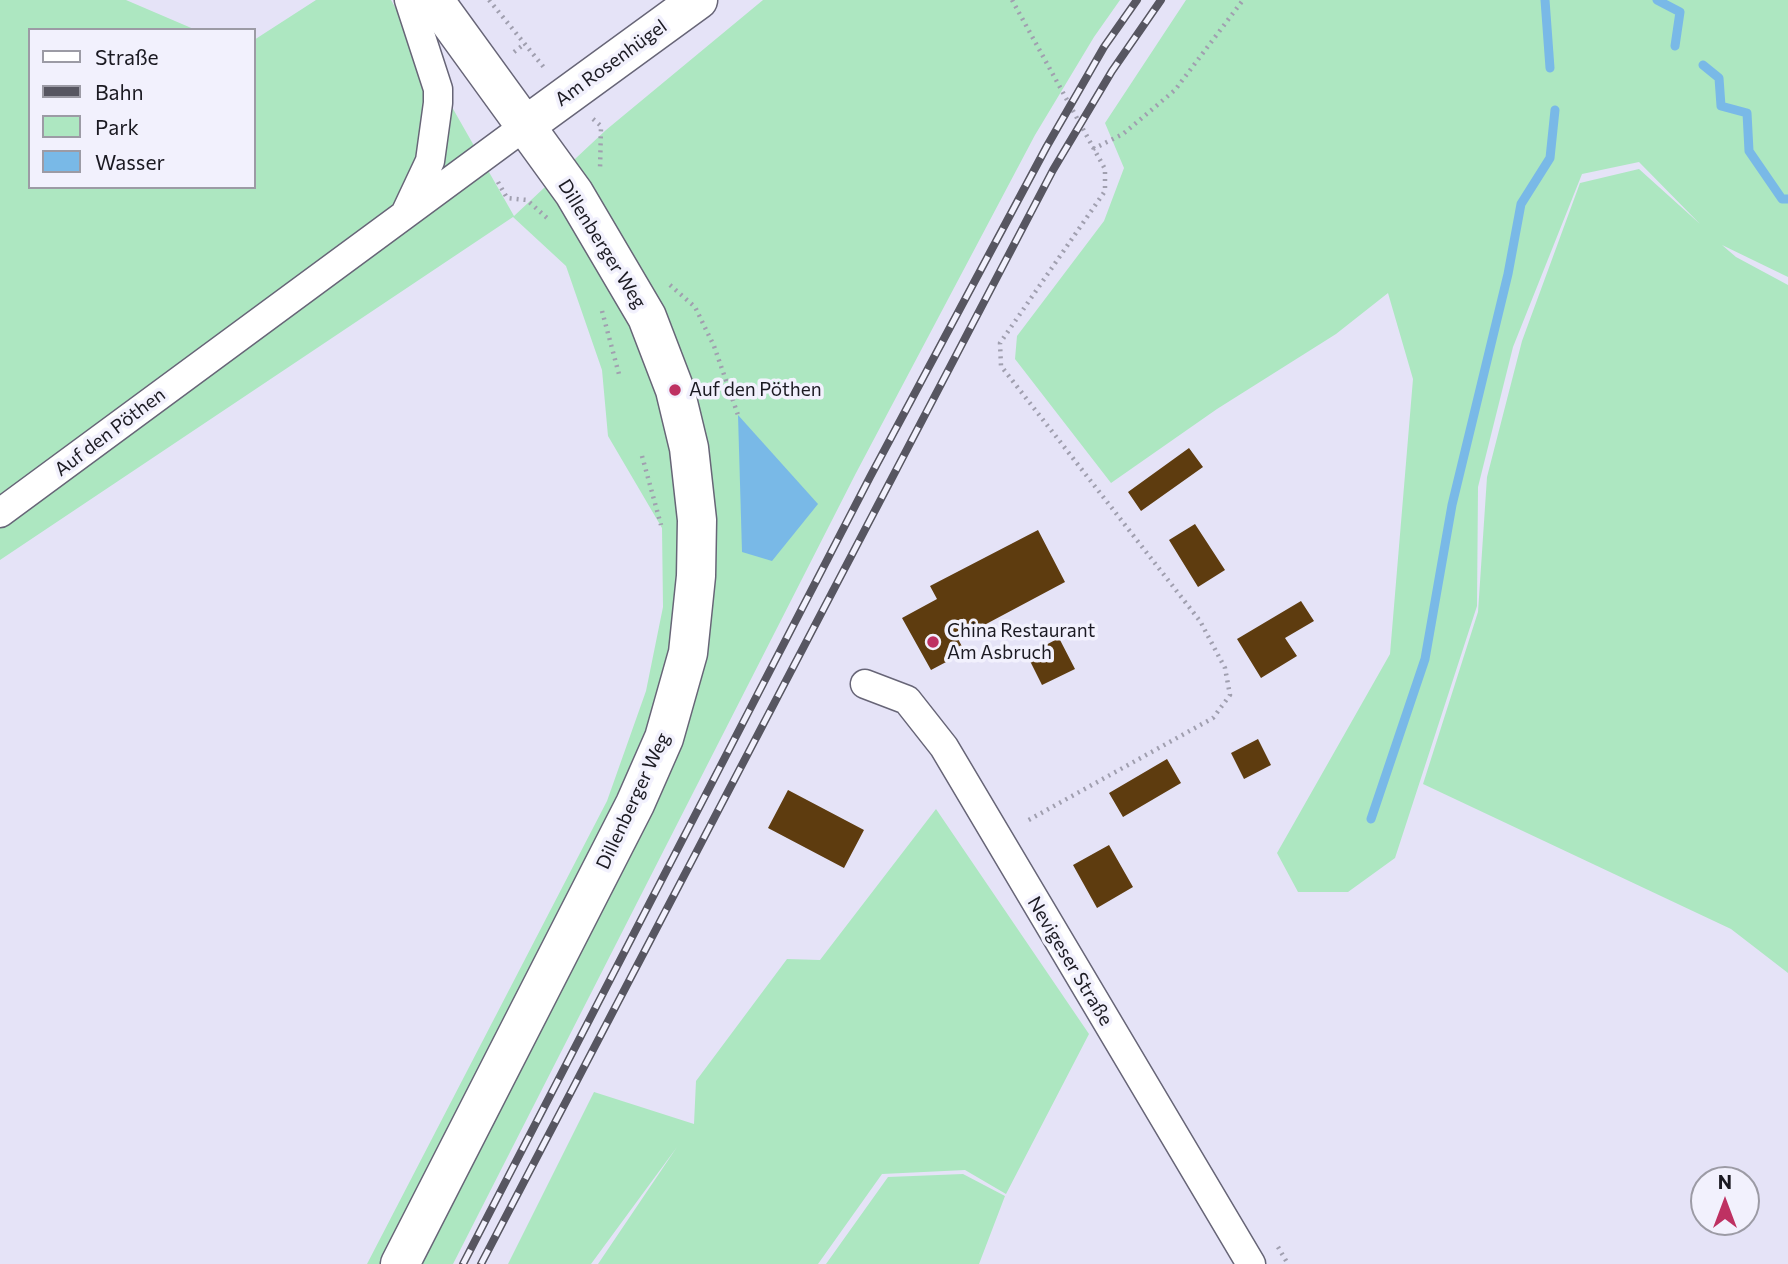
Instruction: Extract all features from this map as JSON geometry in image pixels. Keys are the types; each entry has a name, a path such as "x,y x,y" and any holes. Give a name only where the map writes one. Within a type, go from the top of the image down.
{"main road":[{"name":"Dillenberger Weg","path":"400,1264 635,804 664,738 688,653 696,576 697,520 689,449 675,390 647,317 574,193 434,0"},
{"name":"Am Rosenhügel","path":"525,126 698,0"}],"street":[{"path":"405,214 430,161 438,103 438,89 409,0"},
{"name":"Auf den Pöthen","path":"0,513 525,126"},
{"name":"Nevigeser Straße","path":"865,684 907,700 944,747 1251,1264"}],"path":[{"path":"489,0 523,45"},
{"path":"1012,0 1105,169 1105,191 1000,343 1001,366 1200,621 1225,668 1230,695 1213,718 1025,822"},
{"path":"1093,149 1123,134 1175,90 1243,0"},
{"path":"568,94 601,126 600,172 604,179"},
{"path":"629,284 666,281 695,307 713,346 737,415"},
{"path":"642,456 662,528"}],"green space":[{"path":"0,0 126,0 191,28 28,28 28,189 256,189 256,39 316,0 391,0 514,216 606,130 763,0 1120,0 1094,37 1035,135 856,473 453,1264 367,1264 607,801 646,691 663,607 662,528 608,436 602,370 566,266 513,217 0,560"},
{"path":"1186,0 1788,0 1788,277 1722,245 1736,257 1788,285 1788,973 1731,929 1423,784 1478,612 1487,477 1522,341 1580,183 1639,169 1700,224 1639,162 1582,174 1513,347 1478,487 1477,606 1395,858 1348,892 1298,892 1277,853 1390,654 1413,379 1388,293 1336,334 1217,409 1111,483 1015,359 1017,336 1104,221 1124,168 1105,123"},
{"path":"936,809 1089,1034 1006,1194 965,1170 882,1174 818,1264 598,1264 677,1147 591,1264 508,1264 594,1092 694,1124 696,1081 787,959 820,960"},
{"path":"963,1174 1005,1196 979,1264 826,1264 888,1177"}],"water":[{"path":"738,415 818,504 772,561 742,552"}],"building":[{"path":"1189,448 1203,467 1141,511 1128,492"},
{"path":"1195,524 1225,570 1198,587 1169,540"},
{"path":"1038,530 1065,582 958,639 965,652 931,670 902,618 937,599 930,586"},
{"path":"1301,601 1314,621 1285,638 1297,656 1261,678 1237,639"},
{"path":"1059,638 1075,669 1042,685 1027,655"},
{"path":"1258,739 1271,765 1244,779 1231,753"},
{"path":"1167,759 1181,783 1123,817 1109,793"},
{"path":"788,790 864,830 844,868 768,828"},
{"path":"1109,845 1133,887 1097,908 1073,865"}],"waterway":[{"path":"1545,0 1550,68"},
{"path":"1657,0 1680,12 1675,46"},
{"path":"1703,65 1719,78 1721,106 1747,113 1749,151 1782,199 1788,199"},
{"path":"1371,819 1425,659 1452,505 1508,274 1521,204 1550,158 1555,110"}],"railway":[{"path":"463,1264 870,477 1047,146 1104,47 1137,0"},
{"path":"481,1264 1053,170 1112,71 1161,0"}],"place":[{"name":"Auf den Pöthen","path":"675,390"},
{"name":"China Restaurant Am Asbruch","path":"933,642"}]}
